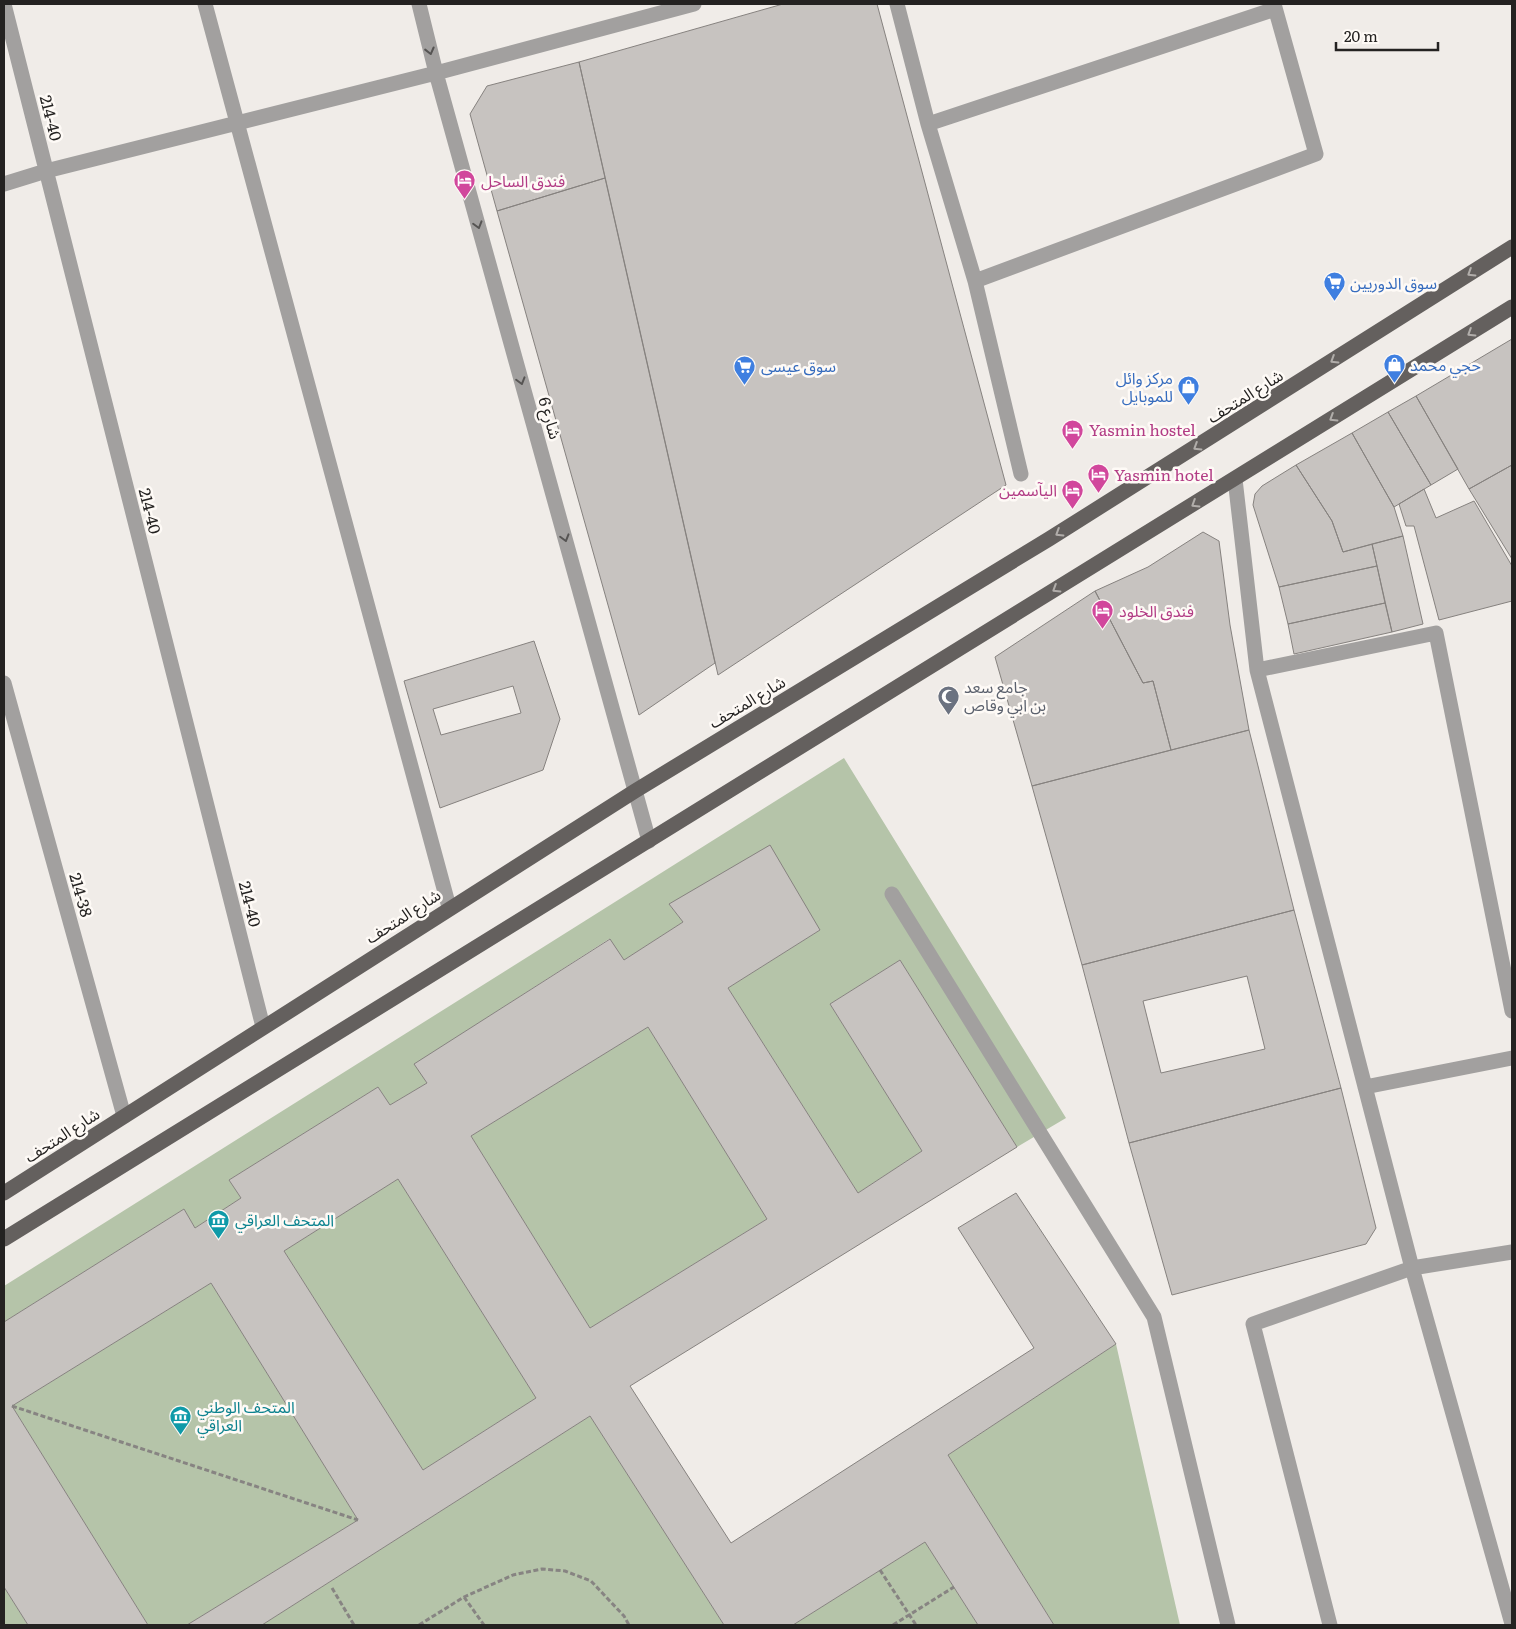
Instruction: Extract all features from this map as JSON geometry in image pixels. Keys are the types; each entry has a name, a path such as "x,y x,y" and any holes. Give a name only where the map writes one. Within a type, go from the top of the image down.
{"main road":[{"name":"شارع المتحف","path":"4,1194 450,907 635,791 1083,518 1512,247"},
{"path":"4,1239 1512,307"}],"street":[{"name":"214-40","path":"4,4 263,1027"},
{"path":"206,4 450,907"},
{"name":"شارع 6","path":"419,4 436,72 649,841"},
{"path":"4,184 46,171 694,4"},
{"path":"897,4 928,124 974,281 1021,474"},
{"path":"928,124 1274,7 1316,154 974,281"},
{"path":"1235,479 1257,670 1412,1268 1512,1624"},
{"path":"1257,670 1436,633 1512,1012"},
{"name":"214-38","path":"4,683 124,1116"},
{"path":"892,894 1154,1317 1228,1625"},
{"path":"1365,1087 1512,1058"},
{"path":"1330,1625 1253,1324 1412,1268 1512,1252"}],"path":[{"path":"12,1406 358,1520"},
{"path":"418,1625 464,1597 513,1575 542,1568 565,1571 591,1581 624,1616 629,1625"},
{"path":"880,1570 916,1625"},
{"path":"894,1625 954,1587"},
{"path":"332,1588 354,1625"},
{"path":"464,1597 484,1625"}],"green space":[{"path":"844,758 1066,1118 1017,1147 900,960 830,1004 922,1151 858,1193 728,988 820,930 669,904 683,922 624,960 609,939 415,1064 427,1083 390,1105 378,1087 229,1180 241,1198 195,1228 184,1209 4,1322 4,1286"},
{"path":"648,1027 767,1219 590,1328 471,1136"},
{"path":"398,1179 536,1398 423,1470 284,1251"},
{"path":"211,1283 358,1520 187,1625 148,1625 12,1406"},
{"path":"1116,1344 1180,1625 1054,1625 948,1455"},
{"path":"590,1416 724,1625 262,1625"},
{"path":"925,1542 978,1625 793,1625"},
{"path":"4,1587 28,1625 4,1625"}],"building":[{"path":"783,4 877,4 1006,485 718,675 579,62"},
{"path":"579,62 605,178 497,211 470,114 487,86"},
{"path":"605,178 715,663 639,715 497,211"},
{"path":"1512,339 1512,465 1469,489 1416,396"},
{"path":"1416,396 1458,469 1431,485 1388,412"},
{"path":"1388,412 1431,485 1394,507 1352,433"},
{"path":"1352,433 1394,507 1403,536 1343,552 1332,521 1296,465"},
{"path":"1296,465 1332,521 1343,552 1372,544 1377,566 1279,587 1253,505 1255,494 1262,486"},
{"path":"1512,465 1512,559 1469,489"},
{"path":"1424,489 1436,518 1474,501 1512,566 1512,601 1439,620 1414,526 1406,526 1399,504"},
{"path":"1203,532 1219,541 1230,625 1249,730 1171,750 1153,681 1143,683 1095,591 1148,567"},
{"path":"1403,536 1423,624 1392,632 1372,544"},
{"path":"1377,566 1385,603 1288,624 1279,587"},
{"path":"1095,591 1143,683 1153,681 1171,750 1032,786 995,657"},
{"path":"1385,603 1392,632 1294,654 1288,624"},
{"path":"534,641 560,719 543,770 440,808 404,681","holes":["513,686 521,713 441,735 433,709"]},
{"path":"1249,730 1294,910 1082,965 1032,786"},
{"name":"المتحف العراقي","path":"770,845 820,930 728,988 858,1193 922,1151 830,1004 900,960 1017,1147 630,1386 731,1543 1034,1348 958,1228 1016,1193 1116,1344 948,1455 1054,1625 978,1625 925,1542 793,1625 724,1625 590,1416 262,1625 187,1625 358,1520 211,1283 12,1406 148,1625 28,1625 4,1587 4,1322 184,1209 195,1228 241,1198 229,1180 378,1087 390,1105 427,1083 414,1064 610,939 624,960 683,922 669,904","holes":["648,1027 767,1219 590,1328 471,1136","398,1179 536,1398 423,1470 284,1251"]},
{"path":"1294,910 1341,1088 1129,1143 1082,965","holes":["1247,976 1265,1049 1161,1073 1143,1001"]},
{"path":"1341,1088 1376,1228 1366,1244 1172,1295 1129,1143"}],"place":[{"name":"فندق الساحل","path":"465,200"},
{"name":"سوق الدوريين","path":"1334,302"},
{"name":"حجي محمد","path":"1394,384"},
{"name":"سوق عيسى","path":"745,385"},
{"name":"مركز وائل للموبايل","path":"1189,406"},
{"name":"Yasmin hostel","path":"1073,449"},
{"name":"Yasmin hotel","path":"1098,494"},
{"name":"اليآسمين","path":"1073,509"},
{"name":"فندق الخلود","path":"1103,630"},
{"name":"جامع سعد بن ابي وقاص","path":"948,715"},
{"name":"المتحف العراقي","path":"219,1239"},
{"name":"المتحف الوطني العراقي","path":"181,1435"}]}
